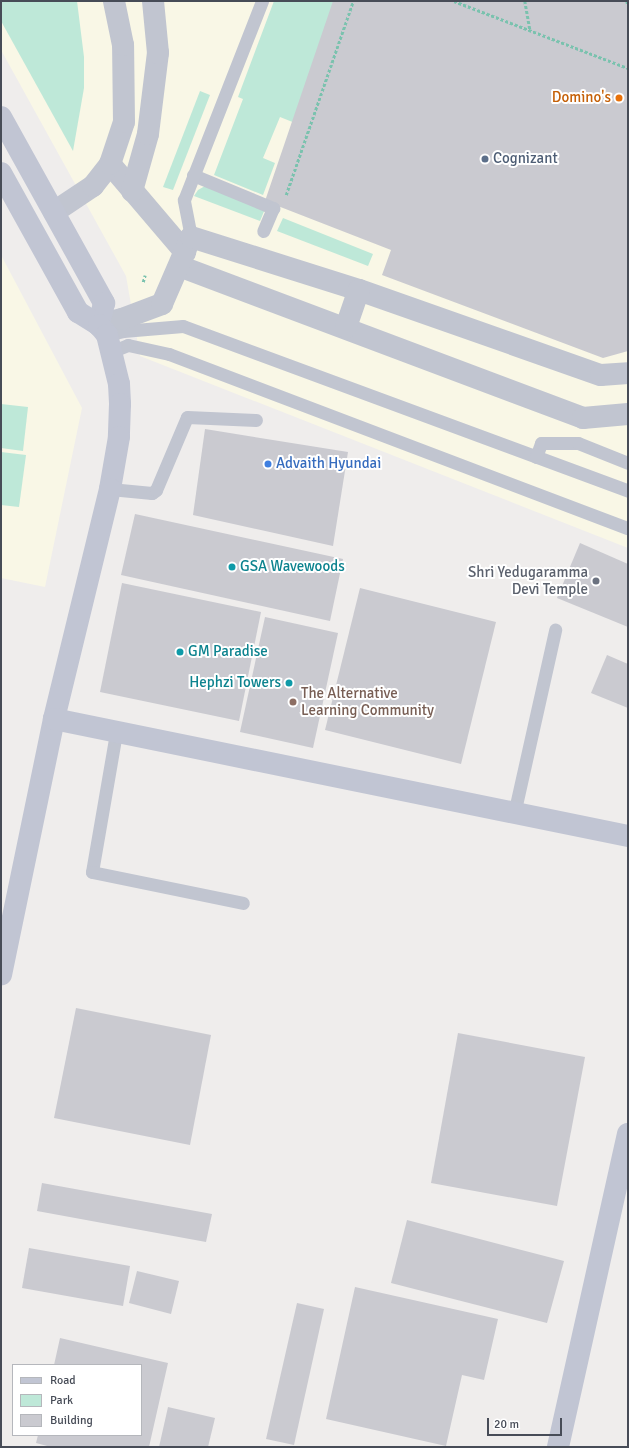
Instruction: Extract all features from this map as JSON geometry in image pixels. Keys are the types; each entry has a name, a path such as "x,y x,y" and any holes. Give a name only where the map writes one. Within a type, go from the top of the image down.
{"street":[{"path":"54,212 92,186 110,164 124,122 123,45 114,1"},
{"path":"132,191 148,134 157,60 153,1"},
{"path":"1,117 104,303 106,337 120,404 119,437 110,489 54,719 1,975"},
{"path":"110,164 185,252 346,327 583,418 628,414"},
{"path":"1,173 78,312 106,337"},
{"path":"106,337 122,319 162,304 185,252"},
{"path":"185,252 359,290 601,375 628,373"},
{"path":"346,327 359,290"},
{"path":"54,719 116,733 628,836"},
{"path":"558,1447 621,1211 628,1134"}],"lane":[{"path":"185,252 184,200 262,1"},
{"path":"193,175 273,208 263,231"},
{"path":"106,337 123,331 183,326 628,490"},
{"path":"106,337 128,345 169,354 628,528"},
{"path":"110,489 152,493 156,490 187,417 256,420"},
{"path":"536,457 541,443 578,444 628,463"},
{"path":"514,814 556,630"},
{"path":"116,733 92,872 243,903"}],"path":[{"path":"285,198 353,1"},
{"path":"455,1 628,68"},
{"path":"525,1 530,30"},
{"path":"627,1 628,5"}],"shaded area":[{"path":"1,1 628,1 628,548 140,356 126,276 1,50"},
{"path":"1,255 82,408 45,587 1,578"}],"green space":[{"path":"1,1 77,1 84,57 84,88 73,151 1,21"},
{"path":"274,1 340,1 295,123 280,117 263,158 275,163 263,195 214,175 243,99 238,97"},
{"path":"200,91 210,95 173,190 163,187"},
{"path":"205,186 265,209 260,221 194,196 198,190"},
{"path":"283,218 373,254 368,266 277,231"},
{"path":"1,404 28,407 23,451 1,448"},
{"path":"1,452 26,455 19,507 1,505"}],"building":[{"path":"333,1 628,1 628,351 603,358 382,275 391,250 265,201"},
{"path":"205,429 348,452 333,546 193,515"},
{"name":"GSA Wavewoods","path":"135,514 343,559 330,621 121,575"},
{"name":"Shri Yedugaramma Devi Temple","path":"580,543 628,564 628,627 557,598"},
{"name":"GM Paradise","path":"122,583 261,612 239,721 100,692"},
{"path":"360,588 496,622 461,764 325,730"},
{"name":"Hephzi Towers","path":"265,617 338,633 313,748 240,732"},
{"path":"607,655 628,664 628,708 591,693"},
{"path":"76,1008 211,1035 190,1145 54,1118"},
{"path":"458,1033 585,1057 557,1206 431,1183"},
{"path":"42,1183 212,1214 206,1242 37,1211"},
{"path":"407,1220 564,1261 547,1323 391,1283"},
{"path":"29,1248 130,1266 123,1306 22,1288"},
{"path":"137,1271 179,1281 171,1314 129,1303"},
{"path":"355,1287 498,1319 484,1380 462,1375 446,1446 326,1419"},
{"path":"297,1303 324,1309 294,1445 266,1439"},
{"path":"60,1338 168,1363 149,1447 51,1447 36,1443 38,1436 142,1436 142,1364 54,1364"},
{"path":"168,1407 215,1418 208,1447 159,1447"}],"place":[{"name":"Domino's","path":"619,98"},
{"name":"Cognizant","path":"485,159"},
{"name":"Advaith Hyundai","path":"268,464"},
{"name":"GSA Wavewoods","path":"232,567"},
{"name":"Shri Yedugaramma Devi Temple","path":"596,581"},
{"name":"GM Paradise","path":"180,652"},
{"name":"Hephzi Towers","path":"289,683"},
{"name":"The Alternative Learning Community","path":"293,702"}]}
